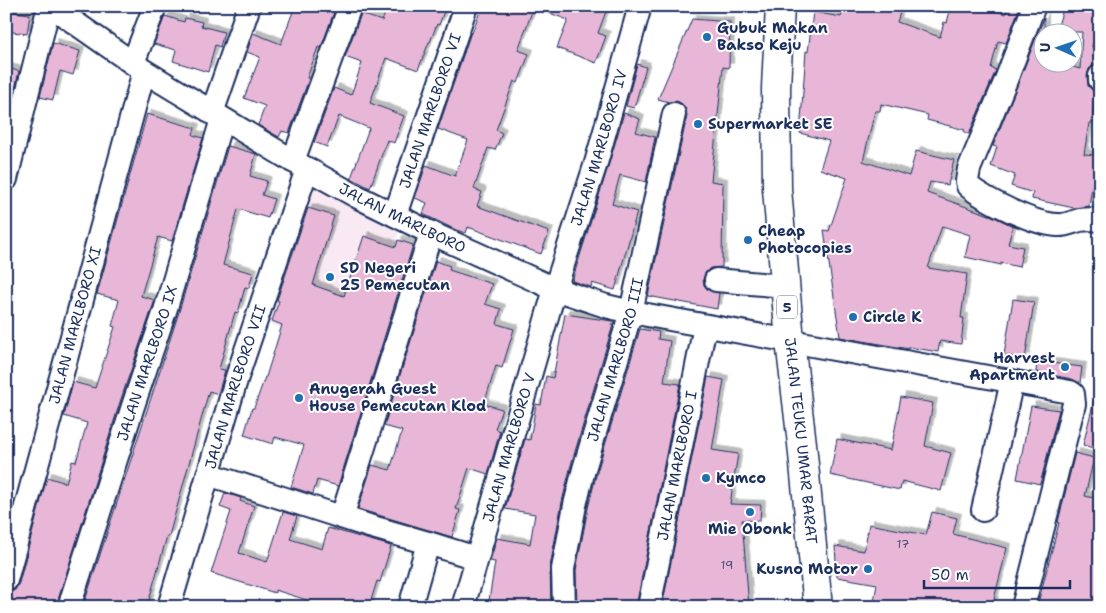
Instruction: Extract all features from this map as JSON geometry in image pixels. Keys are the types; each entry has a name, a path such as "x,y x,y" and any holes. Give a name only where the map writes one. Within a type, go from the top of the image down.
{"highway":[{"name":"JALAN TEUKU UMAR BARAT","path":"780,6 776,88 777,189 790,342 818,607"}],"street":[{"name":"JALAN MARLBORO","path":"50,6 138,67 300,165 395,215 555,289 631,312 1070,392 1073,394 1074,404 1023,607"},
{"path":"6,179 50,6"},
{"name":"JALAN MARLBORO XI","path":"6,580 155,6"},
{"name":"JALAN MARLBORO IX","path":"69,607 133,406 166,311 217,116 249,6"},
{"name":"JALAN MARLBORO VII","path":"169,607 300,165 350,6"},
{"name":"JALAN MARLBORO VI","path":"395,215 466,6"},
{"name":"JALAN MARLBORO IV","path":"555,289 596,163 640,6"},
{"path":"1034,6 969,169 968,186 995,203 1047,223 1065,225 1082,220 1100,220"},
{"name":"JALAN MARLBORO III","path":"564,607 563,569 575,505 631,312 674,114"},
{"path":"342,517 430,232"},
{"path":"716,280 785,286"},
{"name":"JALAN MARLBORO V","path":"463,607 555,289"},
{"name":"JALAN MARLBORO I","path":"649,607 704,326"},
{"path":"983,510 1012,381"},
{"path":"208,474 476,558"},
{"path":"410,607 428,543"}],"shaded area":[{"name":"SD Negeri 25 Pemecutan","path":"307,183 399,232 359,356 262,321"}],"building":[{"path":"295,6 318,6 334,12 321,48 318,47 307,78 309,79 289,133 282,131 279,137 258,125 265,106 244,98 260,57 247,52 253,33 281,44"},
{"path":"388,6 446,6 418,70 386,58 370,103 404,116 394,143 387,140 370,188 351,178 369,128 339,116 327,147 314,142 334,88 351,95 362,63 345,57 361,14 382,21"},
{"path":"482,6 534,6 518,50 529,54 518,83 514,81 496,130 502,133 495,150 488,148 474,189 482,192 477,206 549,232 541,254 468,227 466,233 456,230 423,214 427,203 415,198 426,165 455,176 468,140 438,129 471,32"},
{"path":"536,6 608,6 598,33 606,36 596,63 557,48 568,20 536,8"},
{"path":"844,6 881,6 900,13 897,22 940,37 944,22 947,23 951,6 979,6 1006,14 1008,6 1020,6 1006,43 998,41 991,68 996,70 969,134 964,132 965,130 927,120 928,115 881,104 880,111 875,111 863,161 909,176 916,151 954,160 948,185 930,182 927,193 992,216 1013,226 1008,244 1023,247 1019,267 965,257 970,235 942,226 928,268 967,274 961,318 964,318 961,344 940,341 938,352 840,337 824,230 829,231 847,178 820,169 829,141 800,133 806,51 808,52 813,12 841,17"},
{"path":"1064,6 1100,6 1100,19 1092,47 1096,47 1095,64 1089,69 1087,76 1088,86 1094,91 1092,123 1089,123 1084,154 1097,155 1089,206 1074,208 1032,199 1033,193 1011,186 1015,175 991,166 997,147 993,146 1034,43 1034,72 1084,72 1084,22 1059,22"},
{"path":"6,11 30,14 27,34 6,31"},
{"path":"165,16 184,22 185,18 202,22 201,26 224,32 220,47 215,45 208,72 173,61 176,50 154,44"},
{"name":"Supermarket SE","path":"692,19 730,22 729,68 723,67 711,181 723,183 722,267 710,268 705,273 703,279 704,285 708,290 719,293 717,309 648,296 687,116 682,104 677,101 669,102 658,99"},
{"path":"53,43 80,51 73,75 60,71 53,100 40,97"},
{"path":"637,64 646,67 634,108 626,106"},
{"path":"6,68 19,71 15,89 6,87"},
{"path":"624,113 640,119 636,132 655,137 646,182 620,175 612,204 637,212 615,290 592,283 591,287 572,281"},
{"path":"147,114 195,128 193,135 203,138 172,241 158,237 141,296 155,300 120,402 56,607 6,607 6,593 15,590 19,583 47,477 66,483 72,461 76,462 87,423 64,416 73,382 95,388 115,327 112,326 119,300 97,294"},
{"path":"228,146 256,154 250,176 267,181 262,195 274,199 268,218 238,209 223,265 253,273 249,288 245,287 238,313 235,312 219,369 225,370 218,394 209,391 169,536 167,536 147,607 83,607 178,315"},
{"path":"308,208 334,216 313,285 344,296 364,236 396,247 398,240 413,245 338,486 317,480 313,494 291,487 304,445 275,437 273,444 244,435 252,408 254,408 266,377 282,325 272,321 279,301 277,300"},
{"path":"436,261 450,266 449,270 492,284 485,304 501,309 497,324 514,329 502,368 496,366 484,404 502,409 495,429 500,431 488,474 469,468 456,509 460,510 452,537 358,509 372,465 390,470 402,431 384,426"},
{"path":"1013,299 1034,302 1025,359 1004,355"},
{"path":"565,314 612,321 611,325 613,325 571,465 562,502 550,567 551,607 488,607 495,562 490,561 497,538 530,544 535,514 505,509 525,439 530,440 536,404 541,405 546,376 553,378"},
{"path":"640,329 659,332 658,339 670,341 664,382 680,384 636,607 577,607 576,570 588,508"},
{"path":"1037,361 1082,367 1080,383 1072,379 1036,372"},
{"path":"708,377 724,380 712,450 738,454 730,504 761,505 760,521 742,520 749,607 662,607"},
{"path":"901,397 933,403 925,446 951,453 941,491 902,481 900,490 830,475 837,439 891,450"},
{"path":"1094,400 1100,400 1100,450 1083,445"},
{"path":"1031,406 1059,410 1040,484 1017,479"},
{"path":"1075,453 1094,458 1085,496 1098,499 1093,520 1100,521 1100,607 1037,607 1059,523"},
{"path":"225,493 241,498 240,501 254,506 239,553 267,562 283,512 297,516 290,539 322,549 328,528 391,546 380,582 377,581 369,607 308,607 310,601 275,590 275,593 211,573 231,511 220,507"},
{"path":"932,512 957,518 953,534 1007,548 992,607 873,607 877,584 837,577 835,546 864,551 869,524 926,535"}],"place":[{"name":"Gubuk Makan Bakso Keju","path":"707,37"},
{"name":"Supermarket SE","path":"698,124"},
{"name":"Cheap Photocopies","path":"748,240"},
{"name":"SD Negeri 25 Pemecutan","path":"330,277"},
{"name":"Circle K","path":"853,317"},
{"name":"Harvest Apartment","path":"1065,367"},
{"name":"Anugerah Guest House Pemecutan Klod","path":"299,398"},
{"name":"Kymco","path":"706,478"},
{"name":"Mie Obonk","path":"750,512"},
{"name":"Kusno Motor","path":"868,569"}]}
